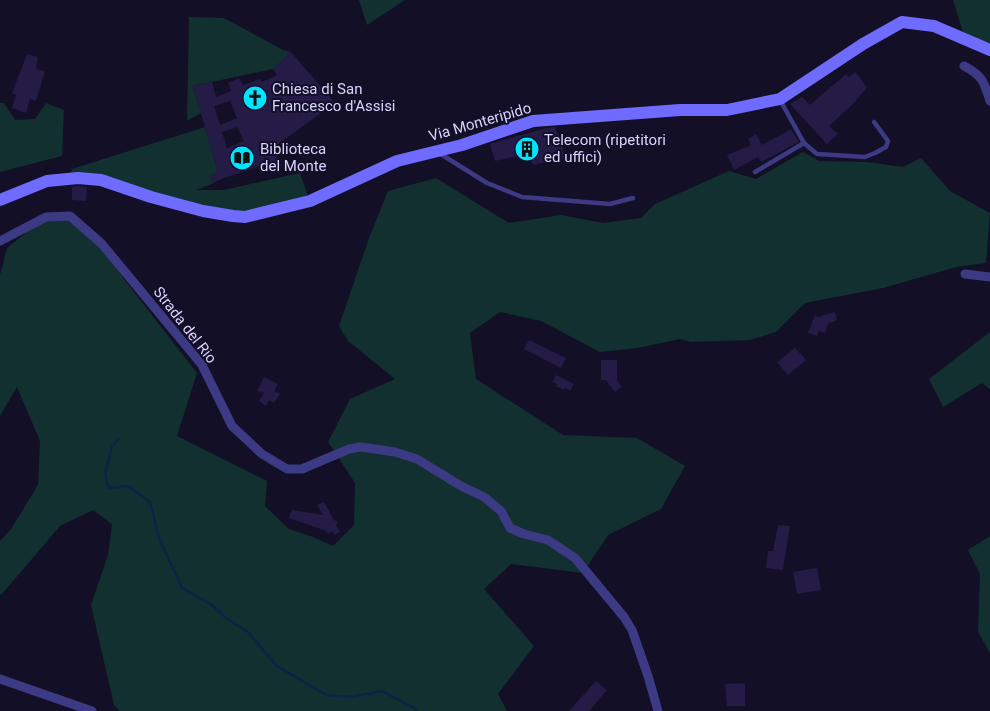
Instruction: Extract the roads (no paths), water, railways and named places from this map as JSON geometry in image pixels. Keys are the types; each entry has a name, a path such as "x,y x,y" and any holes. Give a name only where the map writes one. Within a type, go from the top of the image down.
{"street":[{"name":"Via Monteripido","path":"0,200 47,181 78,178 101,180 151,197 203,211 245,217 310,201 397,161 462,145 533,121 680,110 726,110 780,99 863,44 902,22 934,26 990,50"},
{"path":"964,66 973,71 984,83 990,101"},
{"name":"Strada del Rio","path":"0,241 46,217 70,216 102,244 202,365 232,426 262,454 287,469 302,469 349,449 361,447 417,458 461,486 484,497 501,511 510,528 524,534 548,540 575,558 624,616 632,630 658,711"},
{"path":"965,274 990,277"},
{"path":"0,679 92,711"}],"lane":[{"path":"780,99 804,143 817,154 865,157 886,147 888,141 874,122"},
{"path":"755,172 804,143"},
{"path":"436,151 487,183 522,197 610,204 632,198"}],"waterway":[{"path":"118,439 112,446 105,475 109,488 128,486 150,502 159,538 182,588 212,605 226,618 248,632 277,666 326,695 351,697 382,691 417,711"}],"place":[{"name":"Chiesa di San Francesco d'Assisi","path":"255,98"},
{"name":"Telecom (ripetitori ed uffici)","path":"527,149"},
{"name":"Biblioteca del Monte","path":"242,158"}]}
